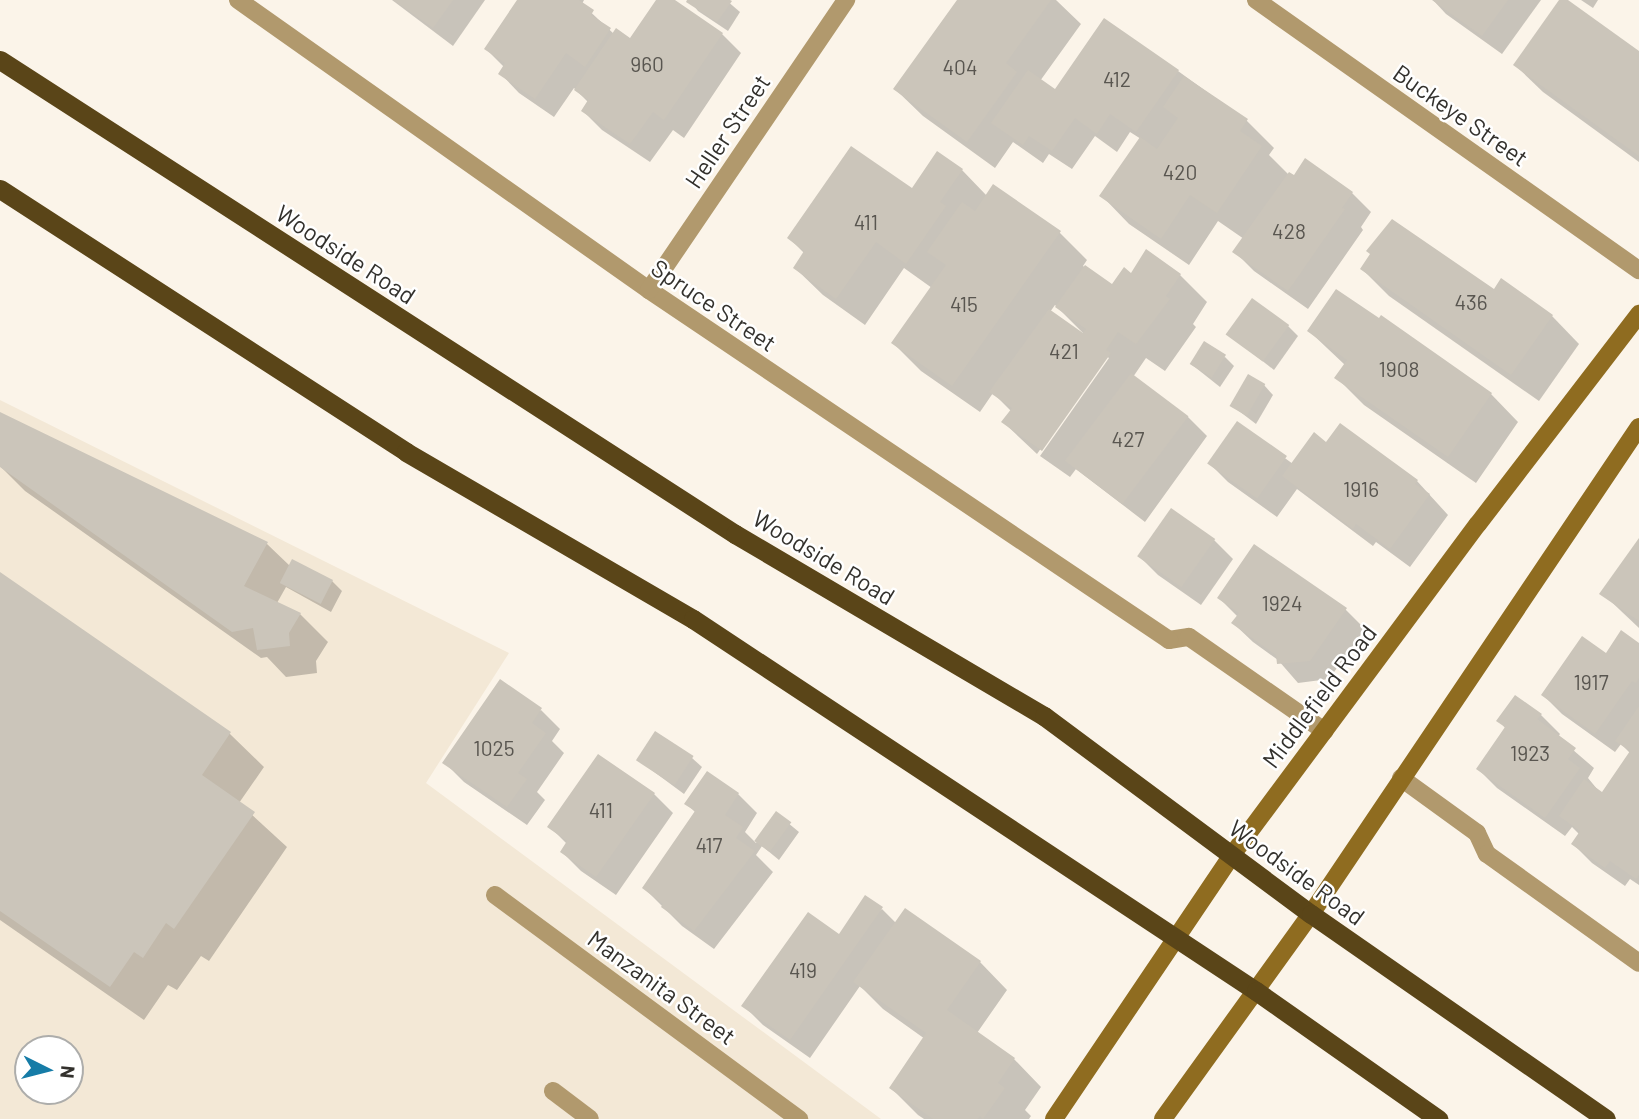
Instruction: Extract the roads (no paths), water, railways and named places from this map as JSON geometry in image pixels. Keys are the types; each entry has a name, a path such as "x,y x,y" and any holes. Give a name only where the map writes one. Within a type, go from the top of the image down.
{"highway":[{"name":"Woodside Road","path":"0,60 735,534 1044,716 1311,914 1606,1119"},
{"path":"0,189 406,452 693,619 1256,990 1438,1119"}],"main road":[{"name":"Middlefield Road","path":"1054,1119 1232,855 1639,314"},
{"path":"1163,1119 1311,914 1639,427"}],"street":[{"name":"Spruce Street","path":"238,0 649,290 1169,640 1189,637 1324,731"},
{"name":"Heller Street","path":"649,290 846,0"},
{"name":"Buckeye Street","path":"1256,0 1639,270"},
{"path":"1401,778 1477,833 1487,854 1639,963"},
{"name":"Manzanita Street","path":"495,895 799,1119"},
{"path":"552,1091 590,1119"}]}
